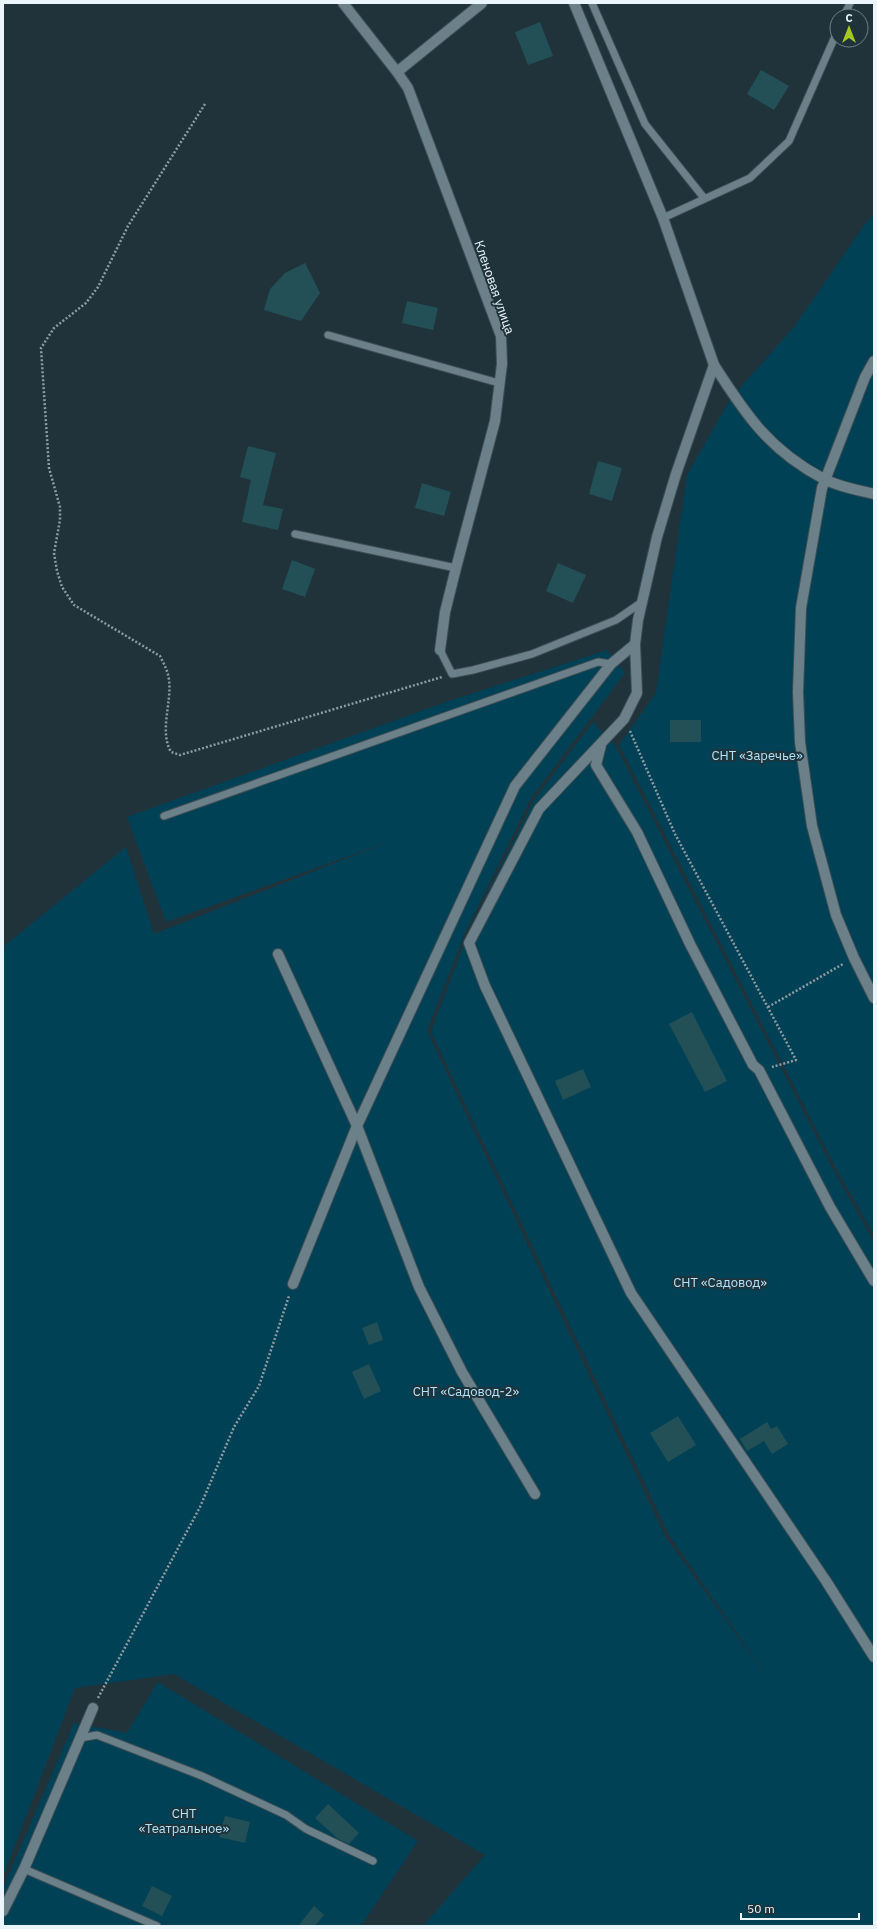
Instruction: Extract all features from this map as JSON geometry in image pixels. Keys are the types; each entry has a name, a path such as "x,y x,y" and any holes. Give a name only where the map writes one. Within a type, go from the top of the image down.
{"street":[{"name":"Кленовая улица","path":"343,3 408,88 500,336 502,364 495,422 445,612 440,650"},
{"path":"397,72 482,3"},
{"path":"574,3 662,218 714,364 743,410 762,433 779,449 825,480 874,494"},
{"path":"874,361 865,377 822,488 801,608 798,692 800,742 812,826 836,915 854,958 874,998"},
{"path":"714,364 676,474 657,537 642,602 635,644 636,693 624,719 539,809 469,943 485,986 631,1294 826,1581 874,1657"},
{"path":"294,1284 357,1126 515,786 611,664 635,644"},
{"path":"602,741 596,765 637,832 690,944 753,1065 759,1070 830,1207 874,1281"},
{"path":"278,954 357,1126 419,1287 462,1372 535,1494"},
{"path":"3,1911 24,1869 93,1708"}],"lane":[{"path":"592,3 645,124 704,198"},
{"path":"662,218 750,178 789,141 830,48"},
{"path":"328,335 500,383"},
{"path":"294,534 456,568"},
{"path":"440,650 452,674 473,670 532,654 616,620 642,602"},
{"path":"164,816 598,662 611,664"},
{"path":"80,1738 97,1735 202,1776 286,1815 306,1830 373,1861"},
{"path":"24,1869 157,1926"}],"path":[{"path":"205,104 128,226 98,287 86,303 54,328 41,348 49,468 60,506 60,520 54,553 57,571 62,587 74,605 160,656 167,668 169,680 167,746 171,752 180,755 452,674"},
{"path":"624,719 675,834 796,1060 759,1070"},
{"path":"768,1007 854,958"},
{"path":"93,1708 200,1507 234,1427 259,1386 294,1284"}],"green space":[{"name":"СНТ «Заречье»","path":"874,215 874,1235 838,1172 619,745 656,693 687,475 731,398 794,327 865,224"},
{"path":"607,650 625,673 531,798 465,933 427,1031 665,1536 770,1681 669,1535 431,1032 468,933 534,800 593,722 616,747 835,1173 874,1242 874,1926 423,1926 485,1855 174,1674 75,1688 3,1877 3,947 126,847 154,934 394,840 166,922 127,817 446,702"},
{"name":"СНТ «Театральное»","path":"158,1682 418,1841 361,1926 3,1926 3,1888 74,1723 127,1733"}],"building":[{"path":"540,22 553,56 528,65 515,32"},
{"path":"761,70 789,86 774,110 747,94"},
{"path":"305,263 320,293 301,321 264,310 270,289 285,273"},
{"path":"407,301 438,308 433,330 402,323"},
{"path":"248,446 276,453 263,505 283,509 278,530 242,522 251,480 240,477"},
{"path":"598,461 622,468 612,501 589,494"},
{"path":"422,483 451,492 444,516 415,508"},
{"path":"292,560 315,569 305,597 282,589"},
{"path":"558,563 586,575 573,603 546,591"},
{"path":"670,720 701,720 701,742 670,742"},
{"path":"692,1012 727,1081 705,1092 669,1024"},
{"path":"583,1069 591,1087 563,1100 555,1081"},
{"path":"377,1322 383,1340 369,1345 362,1328"},
{"path":"369,1364 381,1391 364,1399 352,1372"},
{"path":"678,1416 696,1445 668,1462 650,1433"},
{"path":"767,1422 771,1429 777,1426 788,1444 772,1454 764,1441 747,1451 740,1439"},
{"path":"328,1804 359,1833 349,1844 338,1839 315,1818"},
{"path":"225,1816 250,1822 245,1843 219,1837"},
{"path":"152,1886 172,1896 162,1916 142,1906"},
{"path":"314,1906 324,1915 315,1926 298,1926"}],"park label":[{"name":"СНТ «Садовод»","path":"720,1282"},
{"name":"СНТ «Садовод-2»","path":"466,1391"}]}
